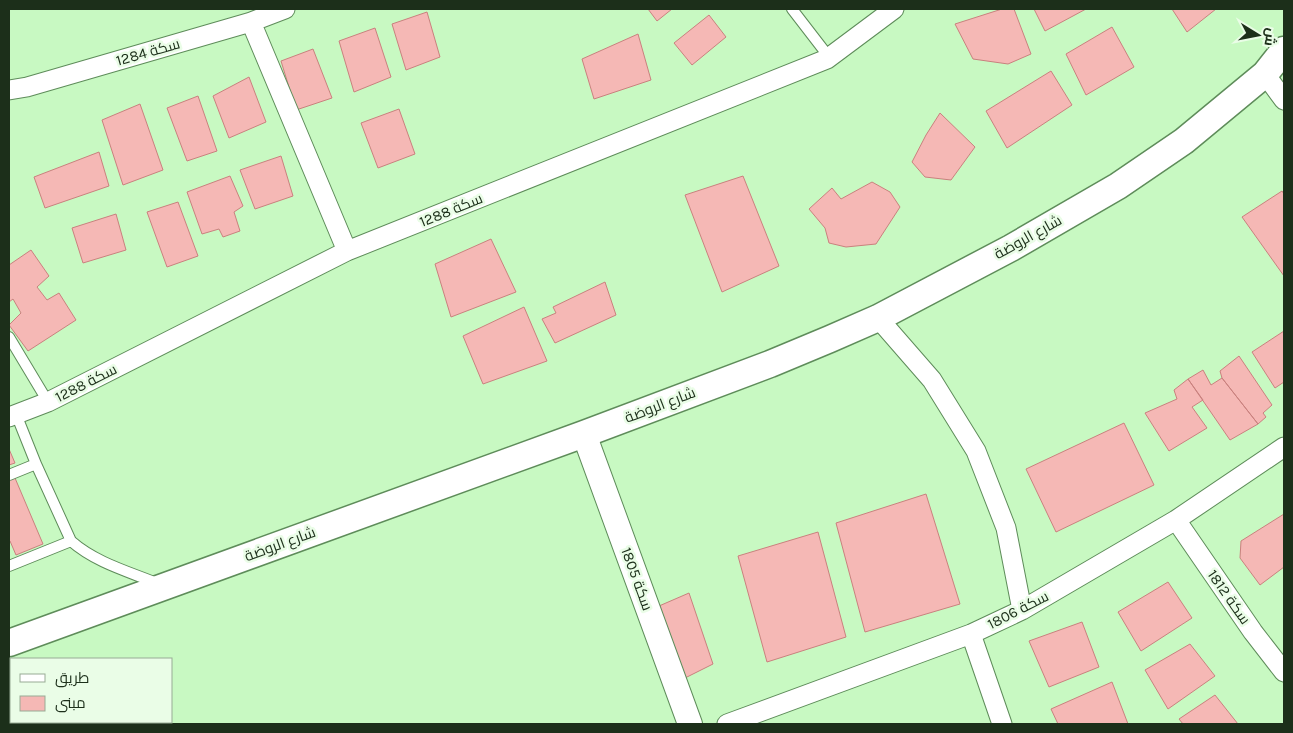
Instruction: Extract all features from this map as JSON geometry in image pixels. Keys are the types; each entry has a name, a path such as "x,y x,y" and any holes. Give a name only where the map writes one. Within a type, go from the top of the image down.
{"main road":[{"name":"شارع الروضة","path":"9,643 584,434 770,364 878,318 1011,248 1118,186 1184,141 1275,69 1284,50"}],"street":[{"name":"سكة 1284","path":"9,90 27,87 251,22 285,9"},
{"name":"سكة 1288","path":"13,415 48,402 347,251 829,57 894,9"},
{"path":"251,22 347,251"},
{"path":"1275,69 1284,100"},
{"path":"878,318 932,380 976,451 1006,528 1022,610"},
{"name":"سكة 1805","path":"584,434 690,724"},
{"name":"سكة 1806","path":"727,724 971,634 1022,610 1176,520 1284,447"},
{"name":"سكة 1812","path":"1176,520 1253,632 1284,672"},
{"path":"971,634 1002,724"}],"lane":[{"path":"792,9 829,57"},
{"path":"9,337 48,402"},
{"path":"13,415 72,541 81,550 96,558 165,586"},
{"path":"9,475 36,464"},
{"path":"9,566 72,541"}],"building":[{"path":"648,9 672,9 657,21"},
{"path":"1002,9 1014,9 1031,54 1008,64 973,59 955,24"},
{"path":"1034,9 1086,9 1045,31"},
{"path":"1172,9 1216,9 1187,32"},
{"path":"427,12 440,57 406,70 392,24"},
{"path":"709,15 726,37 692,65 674,43"},
{"path":"1112,27 1134,67 1086,95 1066,54"},
{"path":"375,28 391,77 354,92 339,41"},
{"path":"638,34 651,80 594,99 582,59"},
{"path":"313,49 332,98 296,110 281,61"},
{"path":"1051,71 1072,105 1007,148 986,111"},
{"path":"249,77 266,122 229,138 213,96"},
{"path":"198,96 217,151 187,161 167,108"},
{"path":"140,104 163,170 123,185 102,120"},
{"path":"399,109 415,154 378,168 361,123"},
{"path":"940,113 975,147 951,180 925,177 912,162"},
{"path":"99,152 109,186 45,208 34,177"},
{"path":"281,156 293,196 255,209 240,170"},
{"path":"230,176 243,206 234,212 240,231 223,237 219,229 202,234 187,192"},
{"path":"743,176 779,266 722,292 685,195"},
{"path":"872,182 890,192 900,207 876,244 846,247 829,243 825,228 809,209 832,188 841,199"},
{"path":"1282,191 1284,194 1284,276 1242,217"},
{"path":"178,202 198,256 167,267 147,212"},
{"path":"116,214 126,250 83,263 72,228"},
{"path":"491,239 516,292 451,317 435,264"},
{"path":"31,250 49,276 37,287 47,300 59,293 76,320 28,351 9,325 21,313 13,299 9,302 9,265"},
{"path":"605,282 616,315 555,343 542,319 556,313 553,307"},
{"path":"524,307 547,361 483,384 463,336"},
{"path":"1284,331 1284,382 1275,388 1252,352"},
{"path":"1239,356 1272,405 1263,413 1266,417 1258,424 1222,378 1220,371"},
{"path":"1203,370 1211,385 1222,378 1258,424 1230,440 1188,379"},
{"path":"1188,379 1203,400 1192,407 1207,428 1169,451 1145,413 1177,399 1174,390"},
{"path":"1124,423 1154,485 1056,532 1026,469"},
{"path":"9,449 15,463 9,465"},
{"path":"15,478 43,544 16,555 9,542 9,480"},
{"path":"926,494 960,604 865,632 836,523"},
{"path":"1284,514 1284,567 1260,585 1240,558 1241,541"},
{"path":"818,532 846,637 767,662 738,556"},
{"path":"1168,582 1192,618 1141,651 1118,612"},
{"path":"689,593 713,664 685,678 659,606"},
{"path":"1082,622 1099,667 1049,687 1029,641"},
{"path":"1190,644 1215,676 1168,709 1145,670"},
{"path":"1112,682 1128,724 1058,724 1051,709"},
{"path":"1215,695 1238,724 1183,724 1179,719"}]}
